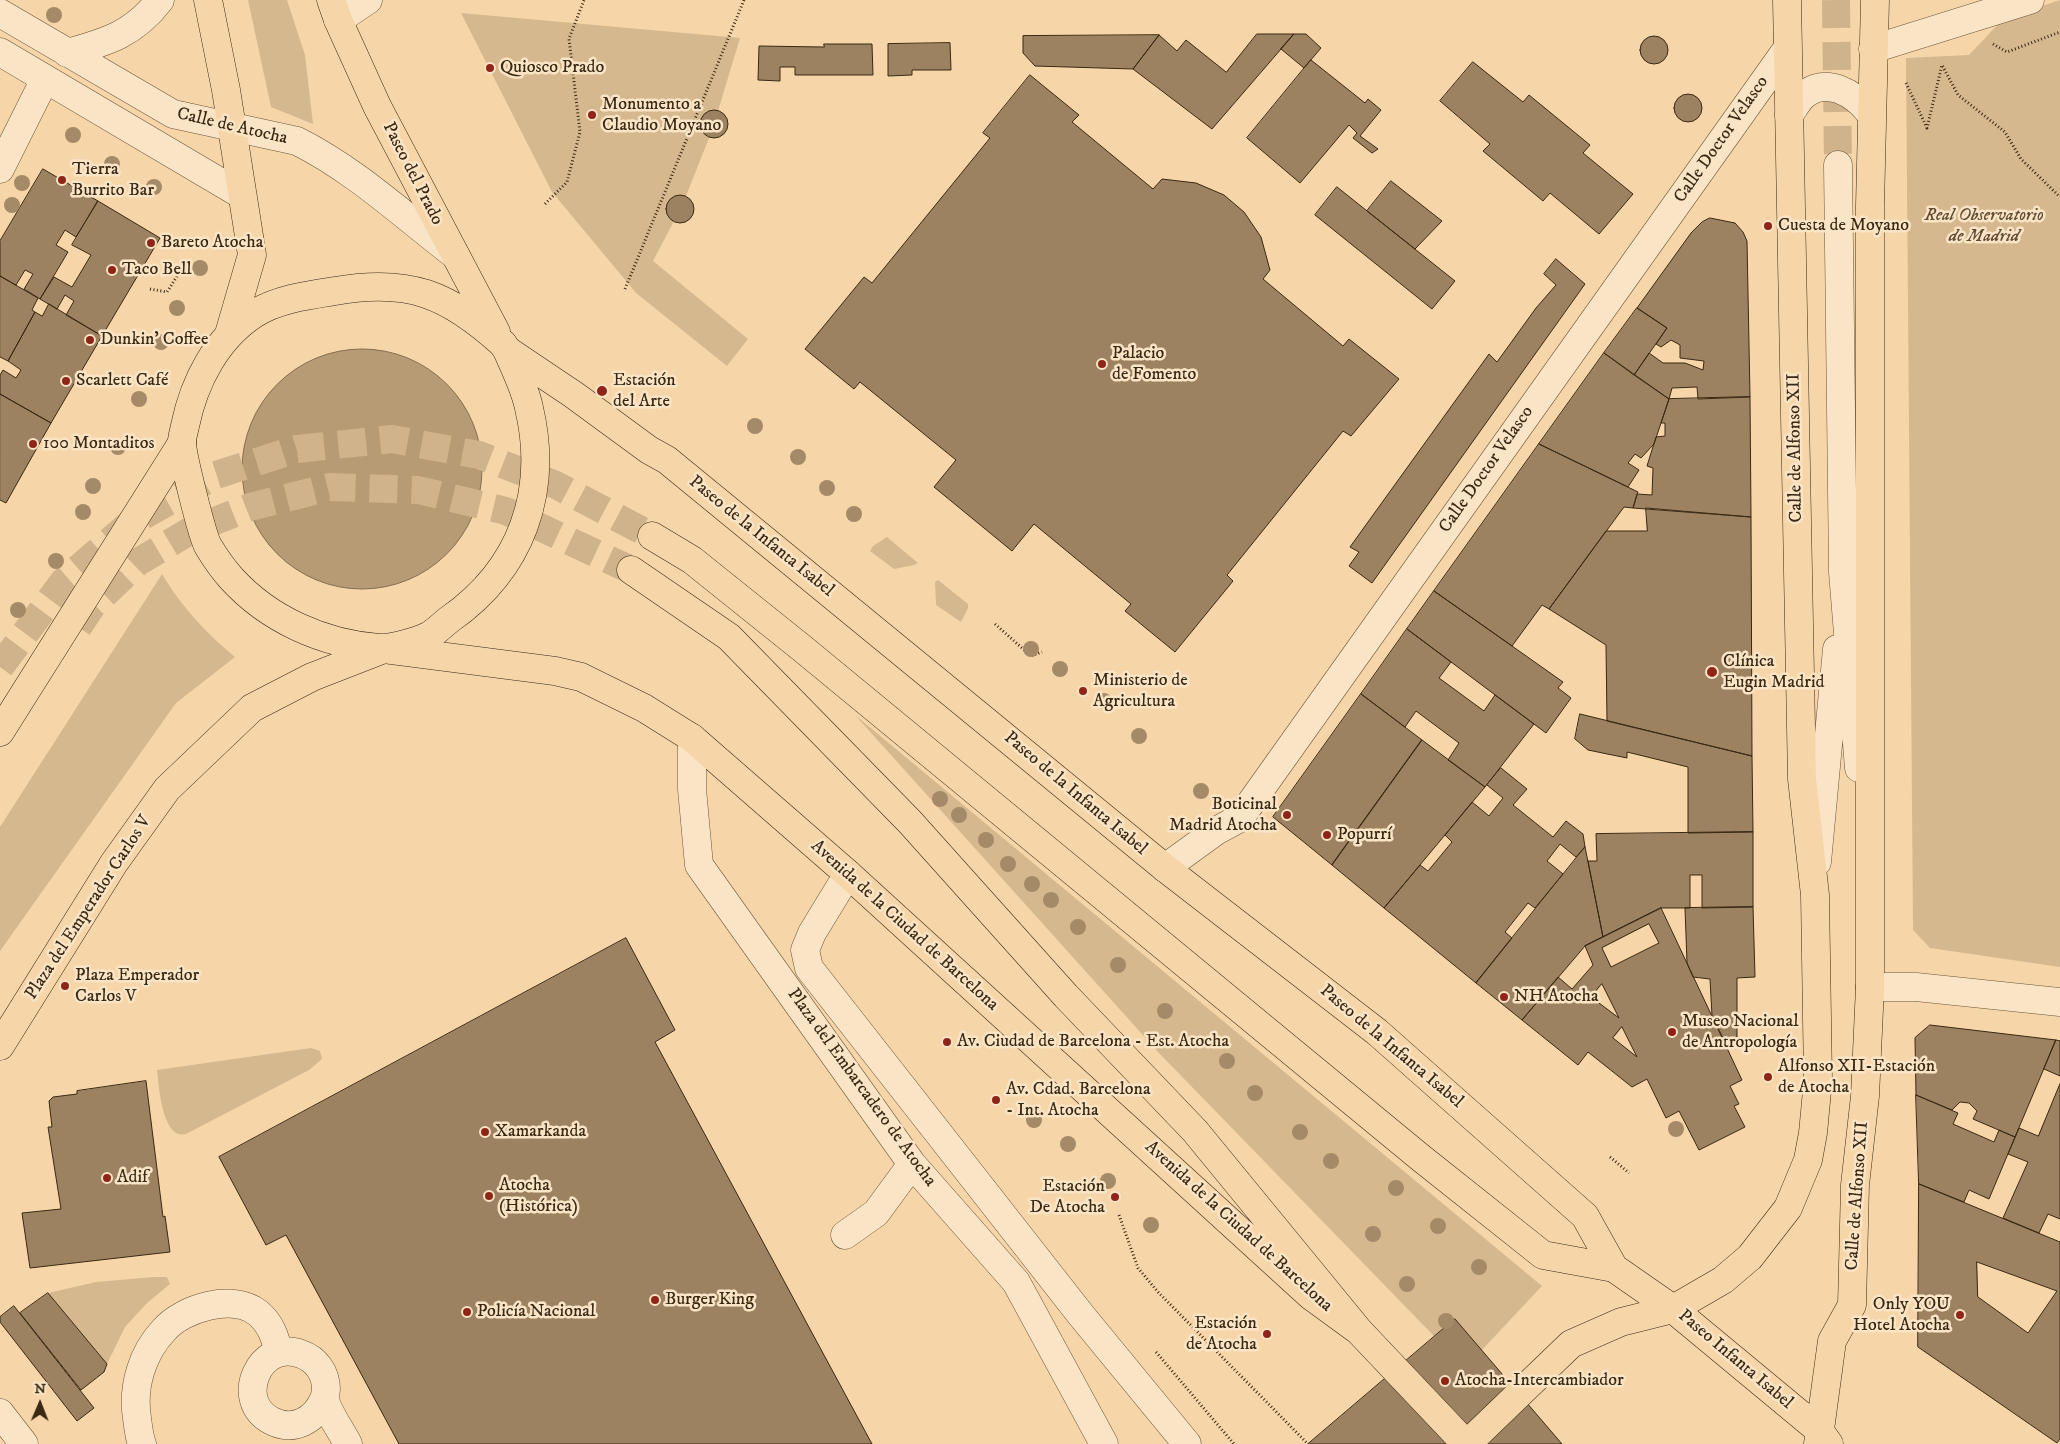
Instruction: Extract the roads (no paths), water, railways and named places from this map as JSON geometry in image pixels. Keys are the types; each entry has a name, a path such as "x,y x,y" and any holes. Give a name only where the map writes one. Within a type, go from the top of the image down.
{"main road":[{"path":"208,0 226,90 252,255 229,334"},
{"name":"Calle de Alfonso XII","path":"1673,1309 1723,1280 1750,1257 1788,1208 1805,1167 1813,1133 1818,1080 1814,895 1802,779 1787,0"},
{"name":"Calle de Alfonso XII","path":"1822,1439 1832,1341 1852,1304 1855,1185 1865,1096 1870,987 1870,113 1875,0"},
{"name":"Paseo del Prado","path":"334,10 377,106 505,347"},
{"name":"Plaza del Emperador Carlos V","path":"0,732 182,442 189,405 204,369 229,334 256,313 275,305 308,296 358,287 390,286 418,290 450,303 478,322 505,347 529,405 534,431 536,482 523,533 508,562 471,604 428,636 384,649 312,677 252,708 167,789 114,863 0,1046"},
{"name":"Paseo de la Infanta Isabel","path":"505,347 649,450 667,460 1165,868 1377,1032 1585,1216 1614,1268"},
{"name":"Plaza del Emperador Carlos V","path":"182,442 207,544 230,577 259,604 320,638 346,644 384,649"},
{"name":"Paseo de la Infanta Isabel","path":"652,536 692,560 803,649 1444,1177 1543,1255 1614,1268 1673,1309"},
{"name":"Avenida de la Ciudad de Barcelona","path":"631,570 730,637 910,822 1066,996 1195,1130 1359,1331 1467,1444"},
{"name":"Avenida de la Ciudad de Barcelona","path":"384,649 555,671 581,677 644,708 692,738 848,874 1311,1296 1359,1331"},
{"name":"Paseo Infanta Isabel","path":"1467,1444 1571,1344 1621,1322 1673,1309 1822,1439"}],"street":[{"path":"67,53 108,41 149,14 160,0"},
{"path":"334,10 368,0"},
{"path":"1873,49 2030,0"},
{"name":"Calle de Atocha","path":"0,13 173,114 231,125 297,141 312,148 364,184 455,255"},
{"name":"Calle Doctor Velasco","path":"1165,868 1216,831 1240,818 1787,49"},
{"name":"Calle de Atocha","path":"0,52 242,195"},
{"path":"0,169 45,79"},
{"path":"1789,115 1807,93 1829,88 1843,90 1853,95 1870,113"},
{"name":"Calle de Alfonso XII","path":"1838,165 1844,572 1870,897"},
{"name":"Calle de Alfonso XII","path":"1814,895 1844,572"},
{"name":"Plaza del Embarcadero de Atocha","path":"692,738 692,789 700,865 912,1164 1016,1282 1104,1444"},
{"name":"Plaza del Embarcadero de Atocha","path":"848,874 812,933 805,950 809,968 1081,1315 1187,1444"},
{"path":"1870,987 1916,988 2060,1002"},
{"path":"845,1234 876,1213 912,1164"},
{"path":"142,1444 136,1410 136,1387 142,1365 153,1344 164,1329 177,1318 200,1307 228,1304 246,1308 256,1312 264,1319 274,1334 279,1353"},
{"path":"290,1351 302,1354 319,1366 324,1377 324,1399 320,1409 308,1420 292,1425 288,1434 261,1412 254,1402 252,1390 254,1378 259,1366 268,1358 290,1351"},
{"path":"324,1399 348,1444"},
{"path":"0,1413 24,1444"}],"tunnel":[{"path":"1836,0 1838,165"},
{"path":"0,667 64,581 132,522 216,475 297,449 392,439 479,455 556,485 652,536"},
{"path":"78,627 92,606 138,562 190,531 250,507 330,487 418,490 506,511 631,570"}],"place":[{"name":"Quiosco Prado","path":"490,68"},
{"name":"Monumento a Claudio Moyano","path":"592,115"},
{"name":"Tierra Burrito Bar","path":"62,180"},
{"name":"Cuesta de Moyano","path":"1768,226"},
{"name":"Bareto Atocha","path":"151,243"},
{"name":"Taco Bell","path":"112,270"},
{"name":"Dunkin' Coffee","path":"90,340"},
{"name":"Palacio de Fomento","path":"1102,364"},
{"name":"Scarlett Café","path":"66,381"},
{"name":"Estación del Arte","path":"602,391"},
{"name":"100 Montaditos","path":"33,444"},
{"name":"Clínica Eugin Madrid","path":"1712,672"},
{"name":"Ministerio de Agricultura","path":"1083,691"},
{"name":"Boticinal Madrid Atocha","path":"1287,815"},
{"name":"Popurrí","path":"1327,835"},
{"name":"Plaza Emperador Carlos V","path":"65,986"},
{"name":"NH Atocha","path":"1504,997"},
{"name":"Museo Nacional de Antropología","path":"1672,1032"},
{"name":"Av. Ciudad de Barcelona - Est. Atocha","path":"947,1042"},
{"name":"Alfonso XII-Estación de Atocha","path":"1768,1077"},
{"name":"Av. Cdad. Barcelona - Int. Atocha","path":"996,1100"},
{"name":"Xamarkanda","path":"485,1132"},
{"name":"Adif","path":"107,1178"},
{"name":"Atocha (Histórica)","path":"489,1196"},
{"name":"Estación De Atocha","path":"1115,1197"},
{"name":"Burger King","path":"655,1300"},
{"name":"Policía Nacional","path":"467,1312"},
{"name":"Only YOU Hotel Atocha","path":"1960,1315"},
{"name":"Estación de Atocha","path":"1267,1334"},
{"name":"Atocha-Intercambiador","path":"1445,1381"}],"park label":[{"name":"Real Observatorio de Madrid","path":"1984,226"}]}
